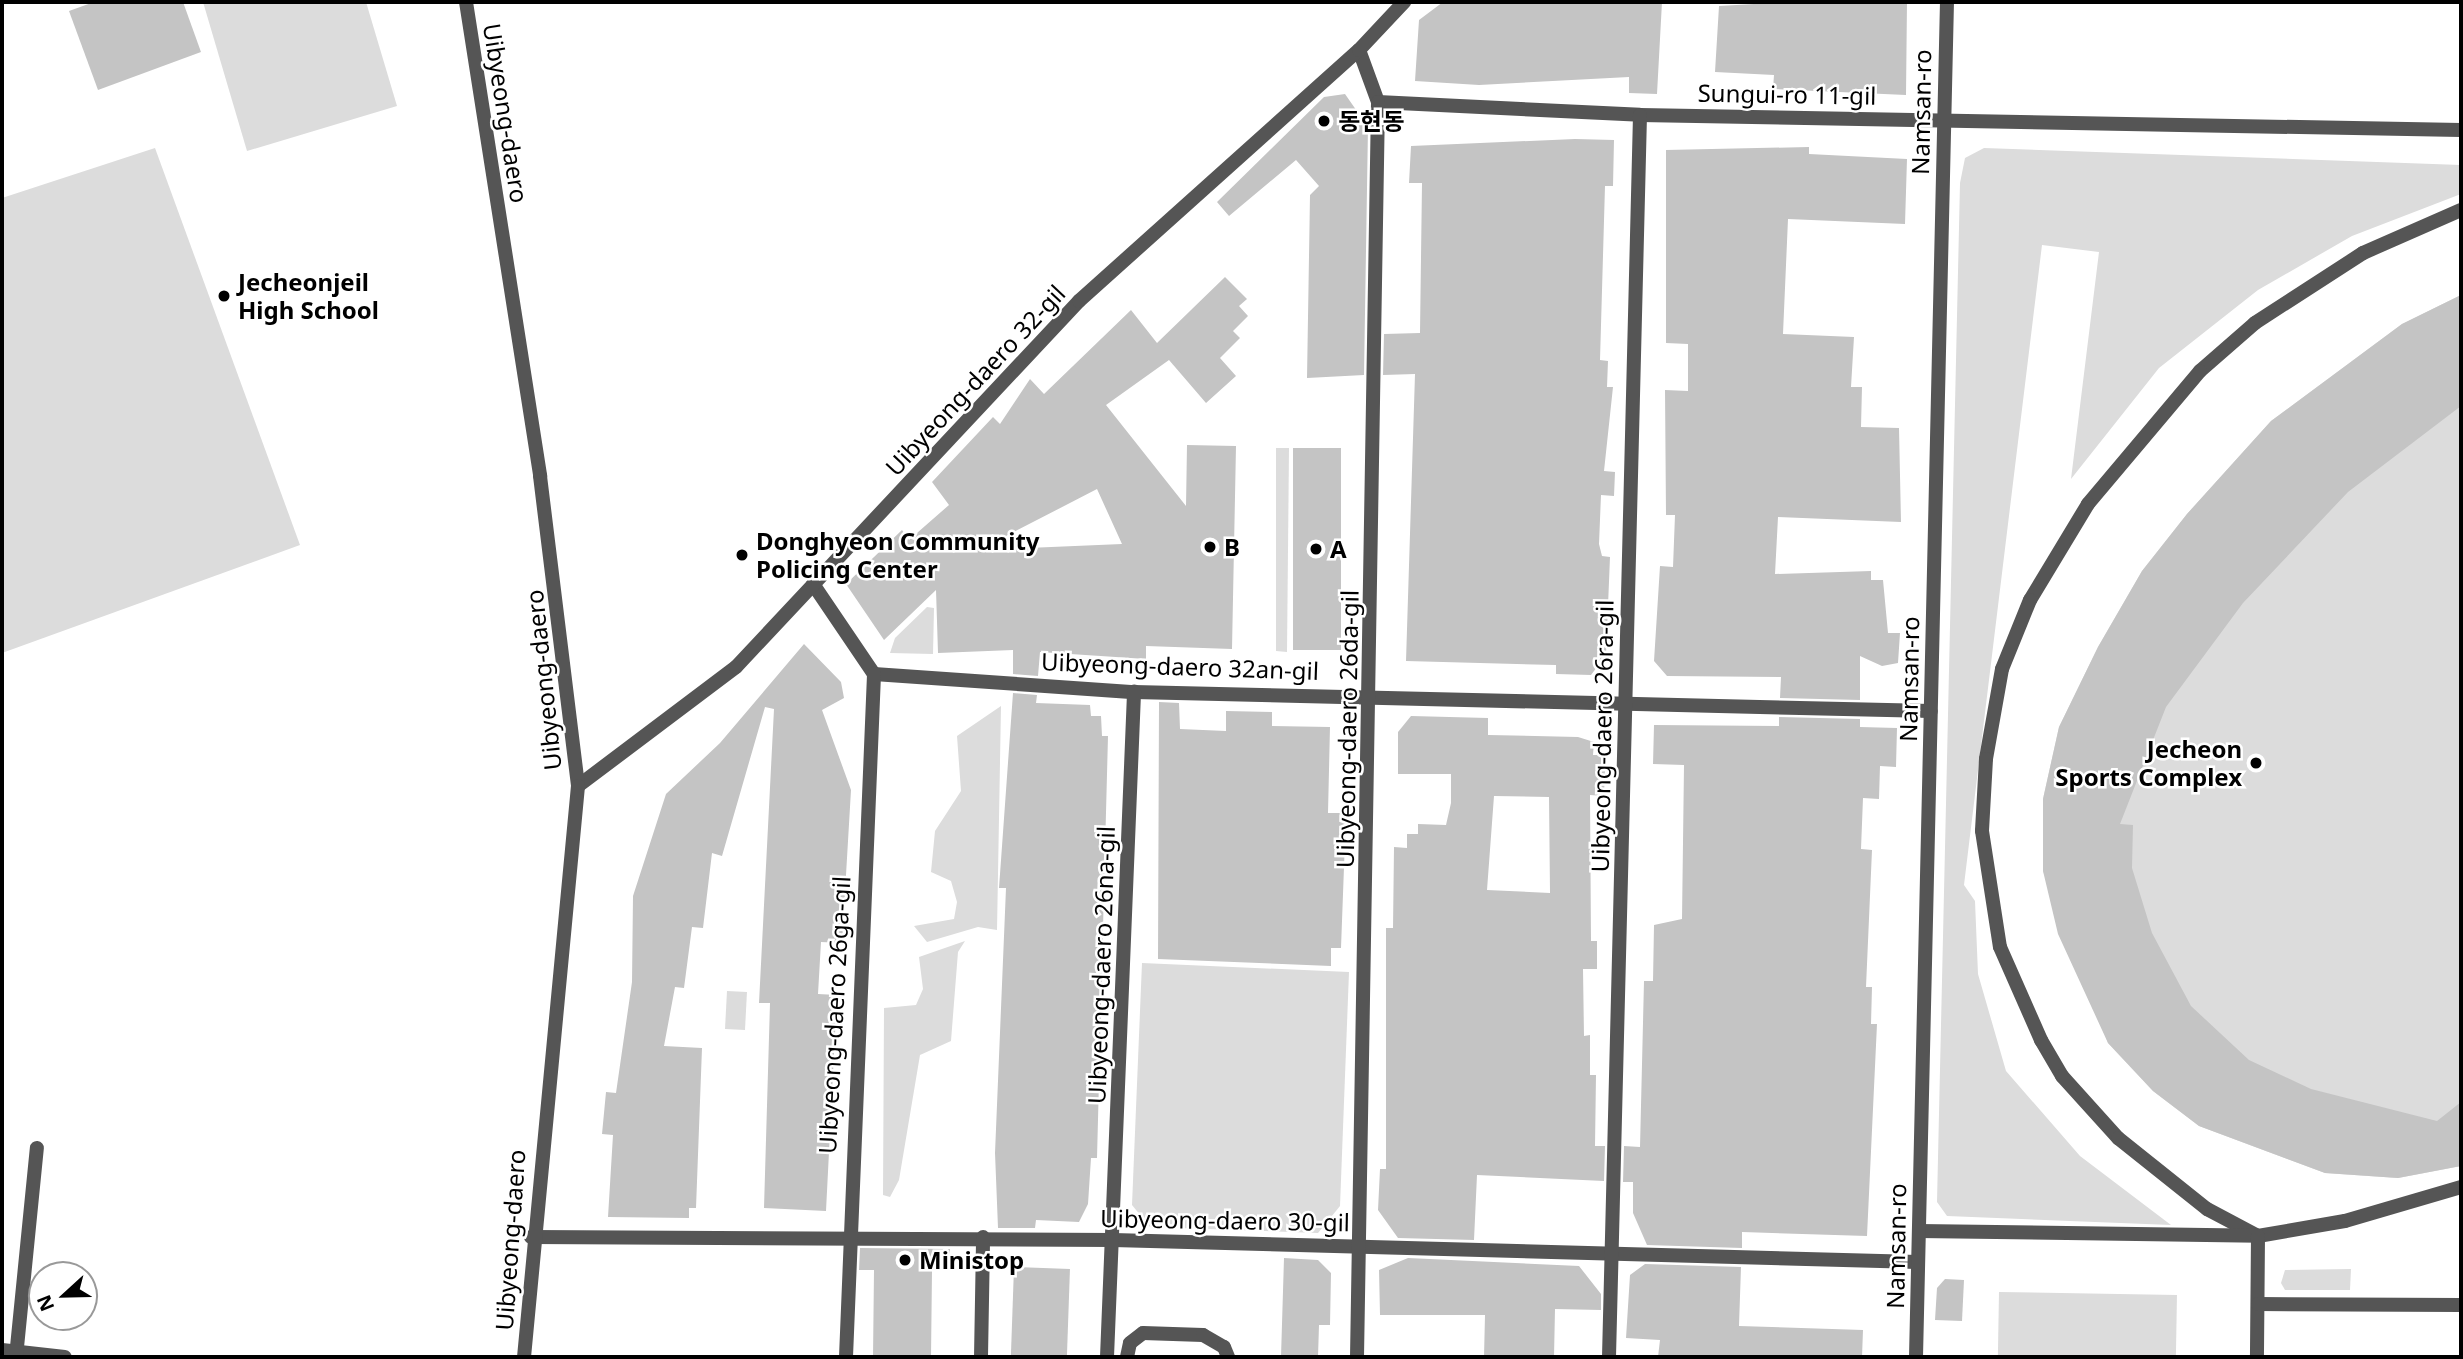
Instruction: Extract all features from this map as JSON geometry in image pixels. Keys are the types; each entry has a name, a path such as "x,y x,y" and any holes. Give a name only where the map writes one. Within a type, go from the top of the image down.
{"street":[{"name":"Uibyeong-daero","path":"466,2 548,531 578,786 531,1237 524,1357"},
{"name":"Uibyeong-daero 32-gil","path":"578,786 736,667 1079,301 1359,50 1404,2"},
{"name":"Namsan-ro","path":"1916,1357 1947,2"},
{"path":"1359,50 1378,102"},
{"name":"Sungui-ro 11-gil","path":"1378,102 1640,115 2461,130"},
{"name":"Uibyeong-daero 26da-gil","path":"1357,1357 1378,102"},
{"name":"Uibyeong-daero 26ra-gil","path":"1609,1357 1640,115"},
{"path":"2258,1236 2207,1209 2118,1138 2062,1076 2022,1003 1987,889 1982,831 1986,759 2002,669 2030,600 2088,504 2200,371 2304,287 2461,210"},
{"path":"813,584 874,674"},
{"name":"Uibyeong-daero 32an-gil","path":"874,674 1134,692 1626,700 1931,711"},
{"name":"Uibyeong-daero 26ga-gil","path":"846,1357 846,1237 874,674"},
{"name":"Uibyeong-daero 26na-gil","path":"1107,1357 1134,692"},
{"path":"17,1354 37,1148"},
{"path":"1919,1231 2258,1236 2345,1221 2461,1187"},
{"path":"2257,1357 2258,1236"},
{"name":"Uibyeong-daero 30-gil","path":"531,1237 983,1237 1918,1262"},
{"path":"981,1357 983,1237"},
{"path":"2258,1304 2461,1305"},
{"path":"1127,1357 1130,1343 1143,1333 1203,1335 1224,1347 1228,1357"},
{"path":"2,1350 17,1354 65,1357"}],"shaded area":[{"path":"203,2 366,2 397,106 247,151"},
{"path":"155,148 300,545 2,653 2,198"},
{"path":"1984,148 2461,165 2461,194 2352,236 2258,290 2159,368 2071,479 2099,252 2042,245 1964,885 1975,901 1978,974 2006,1071 2080,1156 2171,1225 1947,1216 1937,1202 1960,183 1965,158"},
{"name":"Jecheon Sports Complex","path":"2461,295 2461,1166 2398,1178 2325,1173 2199,1126 2153,1091 2108,1043 2043,871 2043,799 2059,727 2098,647 2142,571 2187,514 2271,421 2402,324"},
{"path":"1276,448 1289,448 1287,652 1276,651"},
{"path":"927,607 934,608 933,654 890,653 895,638"},
{"path":"1001,706 997,930 978,927 927,942 914,926 954,919 957,902 951,881 931,872 935,831 961,791 957,736"},
{"path":"965,941 958,952 951,1041 920,1055 899,1180 890,1197 883,1195 884,1008 916,1005 923,989 919,957"},
{"path":"1142,963 1349,972 1340,1206 1318,1233 1150,1227 1132,1205"},
{"path":"727,991 747,992 745,1030 725,1029"},
{"path":"2351,1269 2350,1290 2285,1290 2281,1283 2285,1270"},
{"path":"1999,1292 2177,1295 2176,1357 1998,1357"}],"building":[{"path":"94,2 183,2 201,52 98,90 69,11"},
{"path":"1443,2 1662,2 1657,94 1629,93 1629,77 1479,85 1415,81 1419,20"},
{"path":"1791,2 1907,2 1906,95 1773,89 1774,75 1715,72 1719,6"},
{"path":"1345,94 1368,127 1364,375 1307,378 1310,195 1319,186 1296,160 1229,216 1217,202 1324,97"},
{"path":"1575,139 1614,140 1613,186 1605,186 1600,360 1608,361 1607,387 1613,387 1604,471 1615,472 1614,496 1601,495 1599,544 1602,556 1610,557 1606,655 1591,675 1556,674 1556,665 1406,661 1415,374 1383,375 1384,334 1420,333 1422,183 1409,183 1411,146"},
{"path":"1809,147 1809,154 1907,159 1905,224 1788,219 1783,334 1854,337 1851,387 1862,387 1861,427 1899,428 1901,522 1778,517 1775,574 1871,571 1871,580 1883,580 1888,633 1900,633 1898,663 1882,666 1860,656 1860,700 1780,698 1781,677 1667,676 1654,661 1660,566 1673,567 1675,515 1666,515 1665,390 1688,391 1688,344 1666,343 1666,150"},
{"path":"1225,277 1247,299 1239,306 1248,316 1233,331 1240,338 1220,358 1236,376 1206,403 1169,360 1106,405 1186,506 1187,445 1236,446 1232,649 1146,646 1146,659 1040,652 1038,676 1013,674 1013,650 938,653 936,590 884,640 846,584 902,530 909,540 949,505 932,482 993,417 1000,424 1030,379 1044,394 1131,310 1157,343","holes":["1097,489 1122,544 979,550"]},
{"path":"2461,295 2461,406 2348,492 2243,603 2166,707 2120,824 2133,825 2132,868 2152,933 2191,1006 2249,1060 2311,1089 2437,1121 2461,1102 2461,1166 2398,1178 2325,1173 2199,1126 2153,1091 2108,1043 2058,934 2043,871 2043,799 2059,727 2098,647 2142,571 2187,514 2271,421 2402,324"},
{"name":"A","path":"1293,448 1341,448 1341,650 1293,650"},
{"path":"804,644 841,682 844,698 822,710 851,790 842,943 821,942 818,994 837,995 826,1211 764,1208 770,1003 759,1003 774,709 765,707 722,856 712,853 703,928 692,927 684,988 675,987 664,1046 702,1048 696,1208 689,1208 689,1218 608,1217 613,1135 602,1134 606,1092 616,1093 632,982 633,896 666,794 720,743"},
{"path":"1013,693 1037,695 1036,703 1090,705 1091,716 1101,716 1102,736 1108,736 1097,1158 1091,1158 1088,1204 1079,1222 1036,1220 1035,1228 998,1228 995,1153 1006,888 999,888"},
{"path":"1159,702 1179,703 1180,729 1226,731 1226,711 1272,712 1272,726 1330,727 1328,813 1346,813 1341,948 1331,948 1331,966 1158,959"},
{"path":"1411,716 1488,718 1488,735 1578,737 1594,742 1593,755 1601,755 1605,769 1604,796 1590,795 1591,941 1597,941 1597,969 1583,969 1584,1036 1590,1035 1590,1075 1596,1075 1595,1146 1605,1146 1604,1181 1477,1175 1474,1240 1398,1238 1378,1210 1380,1169 1386,1169 1386,928 1393,928 1394,847 1407,848 1407,834 1418,834 1418,824 1446,825 1451,803 1451,774 1398,774 1398,732","holes":["1494,796 1549,797 1550,893 1487,890"]},
{"path":"1779,717 1860,719 1860,727 1897,728 1896,767 1880,766 1879,799 1863,798 1861,849 1872,850 1866,987 1872,987 1871,1024 1877,1024 1867,1236 1742,1232 1742,1248 1647,1245 1633,1213 1633,1182 1623,1182 1624,1146 1640,1147 1644,981 1653,981 1654,925 1682,919 1684,765 1653,764 1654,725 1779,726"},
{"path":"860,1248 950,1249 950,1271 932,1271 931,1357 873,1357 874,1270 859,1270"},
{"path":"1284,1258 1318,1260 1331,1273 1330,1325 1319,1325 1318,1357 1281,1357"},
{"path":"1408,1258 1579,1266 1601,1294 1601,1310 1555,1309 1554,1357 1484,1357 1485,1315 1380,1315 1379,1270"},
{"path":"1645,1264 1741,1267 1739,1326 1863,1330 1862,1357 1658,1357 1660,1340 1626,1338 1630,1275"},
{"path":"1014,1267 1070,1269 1067,1357 1011,1357"},
{"path":"1945,1279 1964,1280 1962,1321 1935,1320 1937,1288"}],"place":[{"name":"동현동","path":"1324,121"},
{"name":"Jecheonjeil High School","path":"224,296"},
{"name":"B","path":"1210,547"},
{"name":"A","path":"1316,549"},
{"name":"Donghyeon Community Policing Center","path":"742,555"},
{"name":"Jecheon Sports Complex","path":"2256,763"},
{"name":"Ministop","path":"905,1260"}]}
